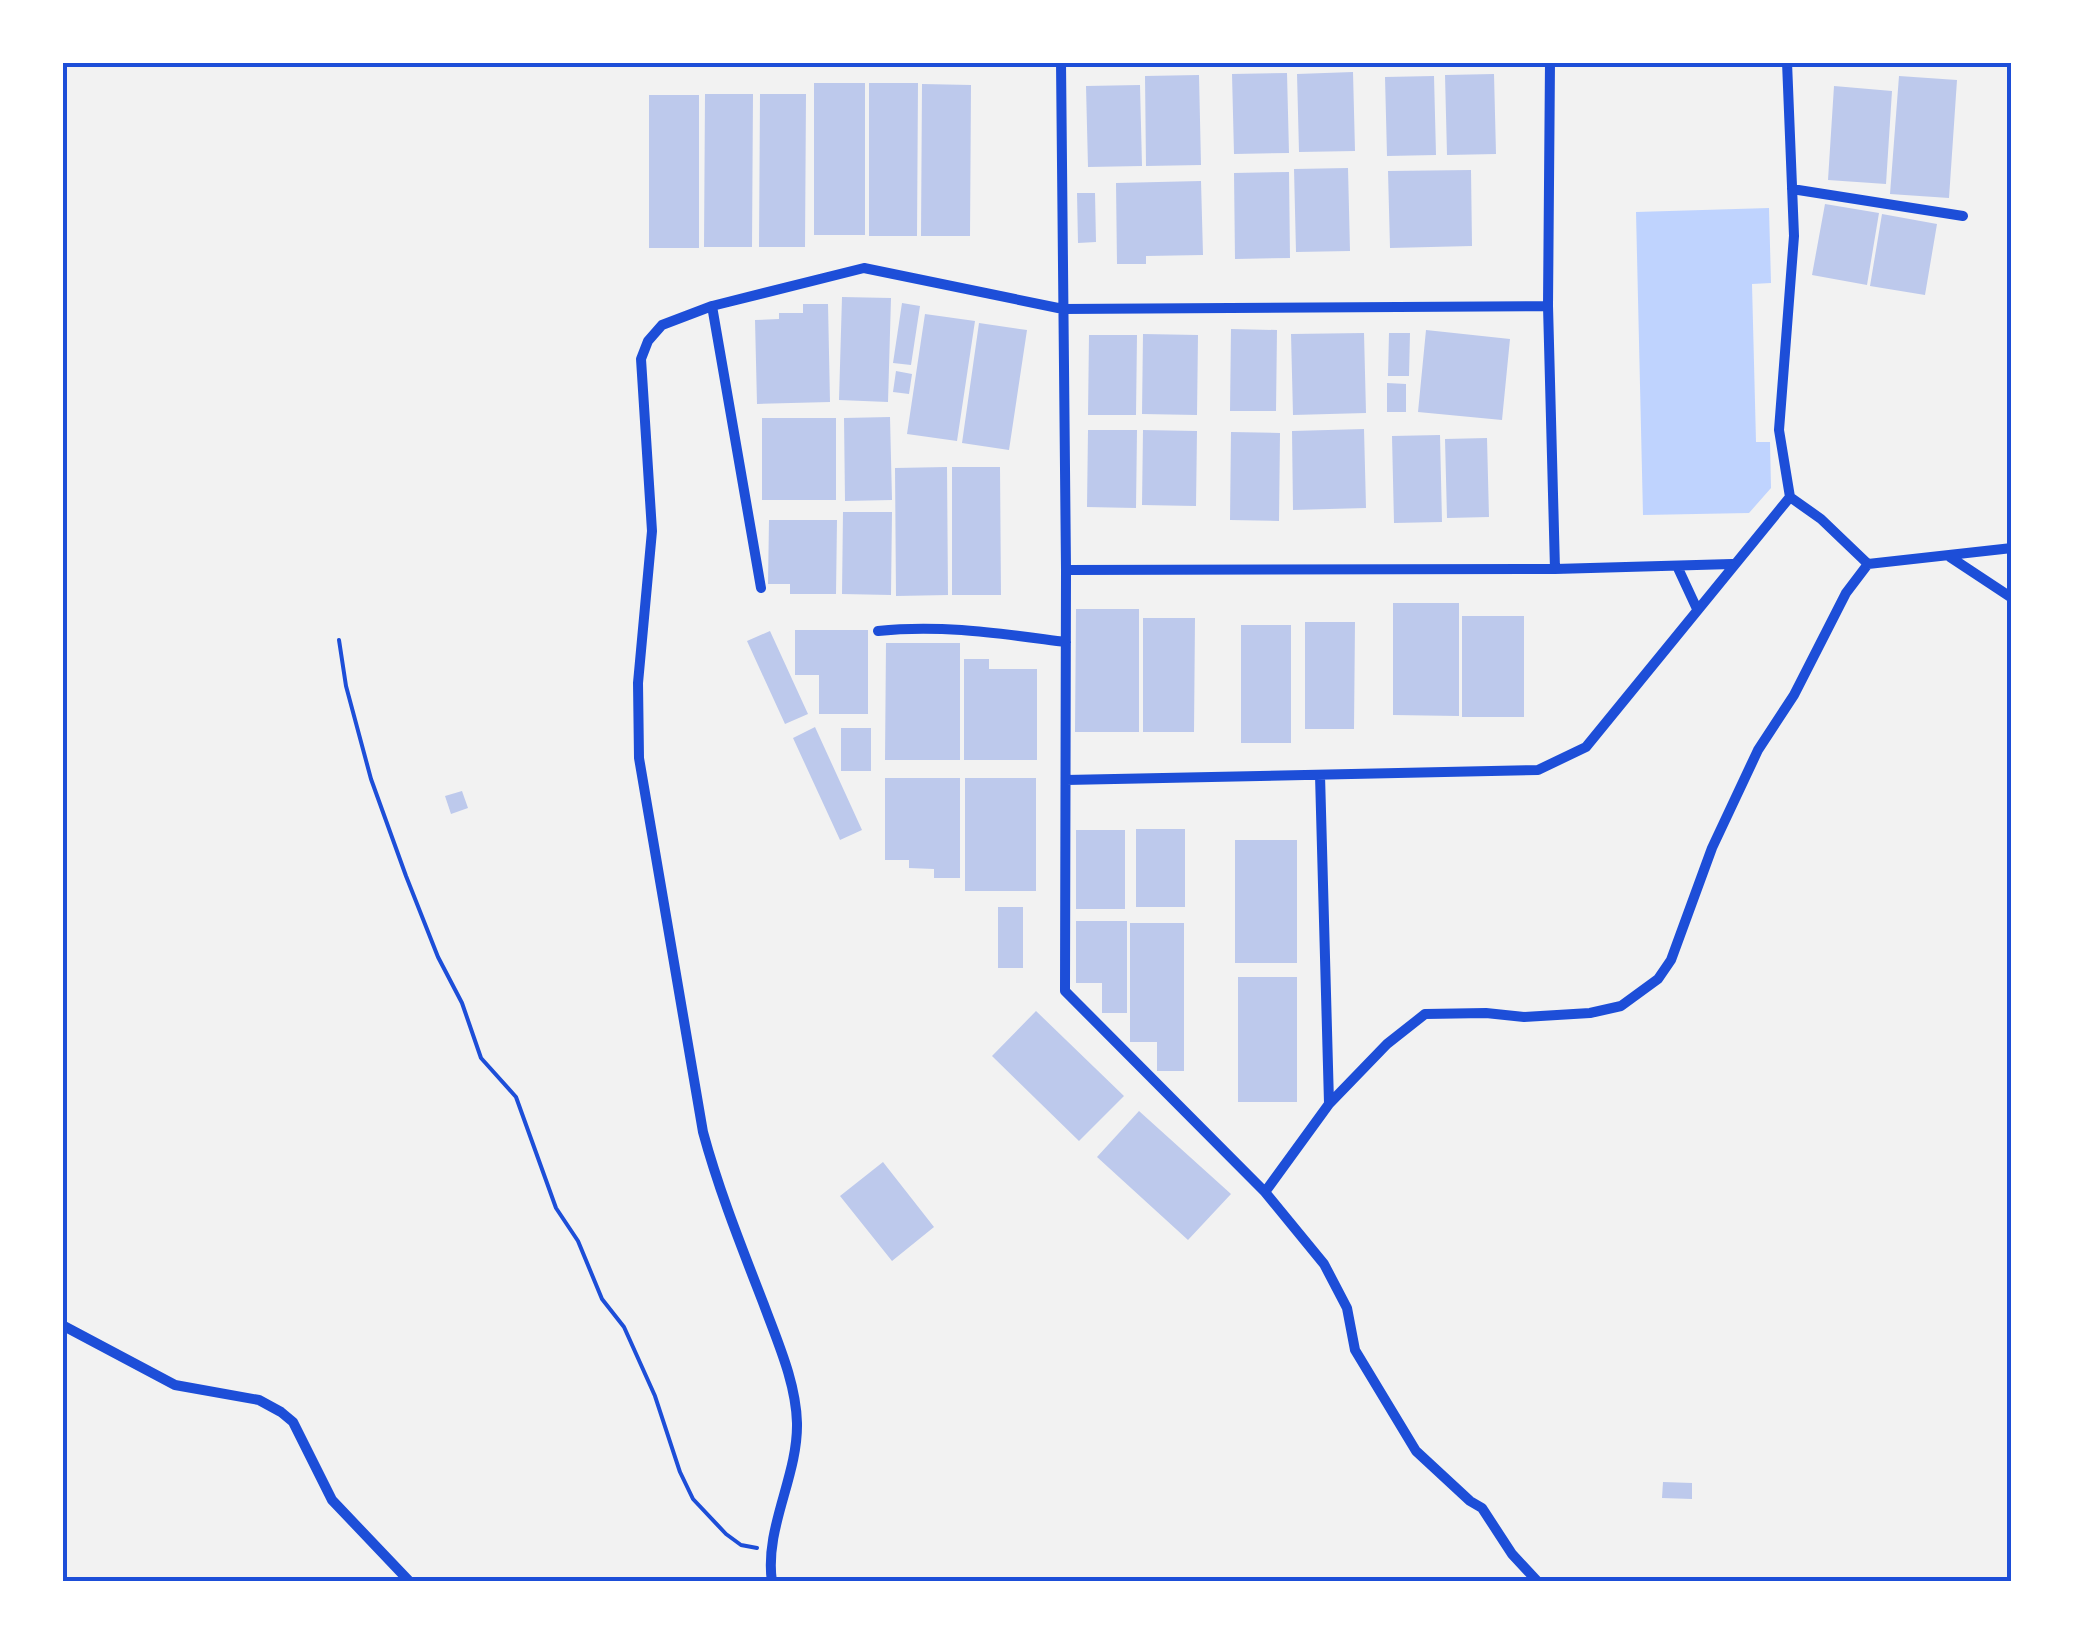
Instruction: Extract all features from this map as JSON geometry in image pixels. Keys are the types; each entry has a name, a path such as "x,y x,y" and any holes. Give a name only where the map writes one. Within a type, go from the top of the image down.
{"street":[{"path":"1061,62 1065,991 1265,1192 1338,1286 1354,1350 1416,1450 1470,1502 1482,1508 1512,1554 1538,1582"},
{"path":"1550,62 1548,306 1555,569"},
{"path":"1787,62 1794,236 1780,430 1790,497 1821,519 1868,564"},
{"path":"1792,189 1963,216"},
{"path":"772,1582 771,1550 792,1470 797,1422 787,1367 702,1132 639,758 638,683 652,530 641,359 648,341 662,325 712,306 864,268 1063,309 1548,306"},
{"path":"712,306 761,588"},
{"path":"1066,780 1538,770 1586,748 1790,497"},
{"path":"1265,1192 1330,1104 1386,1044 1425,1014 1524,1017 1590,1013 1621,1006 1658,979 1671,960 1712,848 1758,750 1794,694 1846,592 1868,564 2012,548"},
{"path":"1950,556 2012,598"},
{"path":"1066,570 1555,569 1732,564"},
{"path":"1677,566 1697,609"},
{"path":"878,630 934,627 1066,642"},
{"path":"1320,774 1330,1104"},
{"path":"62,1325 174,1385 259,1400 281,1412 294,1422 332,1500 410,1582"}],"path":[{"path":"339,640 346,686 370,779 481,1058 516,1097 556,1208 578,1241 602,1299 624,1328 655,1396 693,1499 741,1545 771,1550"}],"water":[{"path":"1769,208 1771,283 1752,284 1756,442 1770,442 1771,488 1749,513 1643,515 1636,212"}],"building":[{"path":"1353,72 1355,151 1299,152 1297,74"},
{"path":"1287,73 1289,153 1234,154 1232,74"},
{"path":"1494,74 1496,154 1447,155 1445,75"},
{"path":"1199,75 1201,165 1146,166 1145,76"},
{"path":"1434,76 1436,155 1387,156 1385,77"},
{"path":"1899,76 1957,80 1949,198 1890,194"},
{"path":"814,83 865,83 865,235 814,235"},
{"path":"869,83 918,83 917,236 869,236"},
{"path":"922,84 971,85 970,236 921,236"},
{"path":"1140,85 1142,166 1088,167 1086,86"},
{"path":"1834,86 1892,91 1886,184 1828,180"},
{"path":"705,94 753,94 752,247 704,247"},
{"path":"760,94 806,94 805,247 759,247"},
{"path":"649,95 699,95 699,248 649,248"},
{"path":"1348,168 1350,251 1296,252 1294,169"},
{"path":"1471,170 1472,246 1390,248 1388,171"},
{"path":"1289,172 1290,258 1235,259 1234,173"},
{"path":"1201,181 1203,255 1146,256 1146,264 1117,264 1116,183"},
{"path":"1077,193 1095,193 1096,242 1078,243"},
{"path":"1825,204 1879,213 1867,285 1812,275"},
{"path":"1882,214 1937,224 1925,295 1870,286"},
{"path":"842,297 891,298 888,402 839,400"},
{"path":"902,303 920,306 911,365 893,363"},
{"path":"803,304 828,304 830,402 757,404 755,320 779,319 779,313 803,313"},
{"path":"925,314 975,321 957,441 907,434"},
{"path":"979,323 1027,330 1009,450 962,443"},
{"path":"1231,329 1277,330 1276,411 1230,411"},
{"path":"1426,330 1510,339 1502,420 1418,412"},
{"path":"1364,333 1366,413 1293,415 1291,334"},
{"path":"1389,333 1410,333 1409,376 1388,376"},
{"path":"1143,334 1198,335 1197,415 1142,414"},
{"path":"1089,335 1137,335 1136,415 1088,415"},
{"path":"896,371 912,374 909,394 893,392"},
{"path":"1387,383 1406,384 1406,412 1387,412"},
{"path":"890,417 892,500 845,501 844,418"},
{"path":"762,418 836,418 836,500 762,500"},
{"path":"1364,429 1366,508 1293,510 1292,431"},
{"path":"1088,430 1137,430 1136,508 1087,507"},
{"path":"1143,430 1197,431 1196,506 1142,505"},
{"path":"1231,432 1280,433 1279,521 1230,520"},
{"path":"1440,435 1442,522 1394,523 1392,436"},
{"path":"1487,438 1489,517 1447,518 1445,439"},
{"path":"947,467 948,595 896,596 895,468"},
{"path":"952,467 1000,467 1001,595 952,595"},
{"path":"843,512 892,512 891,595 842,594"},
{"path":"769,520 837,520 836,594 790,594 790,584 768,584"},
{"path":"1393,603 1459,603 1459,716 1393,715"},
{"path":"1076,609 1139,609 1139,732 1075,732"},
{"path":"1462,616 1524,616 1524,717 1462,717"},
{"path":"1143,618 1195,618 1194,732 1143,732"},
{"path":"1305,622 1355,622 1354,729 1305,729"},
{"path":"1241,625 1291,625 1291,743 1241,743"},
{"path":"795,630 868,630 868,714 819,714 819,675 795,675"},
{"path":"770,631 808,714 785,724 747,641"},
{"path":"886,643 960,643 960,760 885,760"},
{"path":"964,659 989,659 989,669 1037,669 1037,760 964,760"},
{"path":"815,727 862,830 840,840 793,738"},
{"path":"841,728 871,728 871,771 841,771"},
{"path":"885,778 960,778 960,878 934,878 934,869 909,868 909,860 885,860"},
{"path":"965,778 1036,778 1036,891 965,891"},
{"path":"462,791 468,808 451,814 445,796"},
{"path":"1136,829 1185,829 1185,907 1136,907"},
{"path":"1076,830 1125,830 1125,909 1076,909"},
{"path":"1235,840 1297,840 1297,963 1235,963"},
{"path":"998,907 1023,907 1023,968 998,968"},
{"path":"1076,921 1127,921 1127,1013 1102,1013 1102,983 1076,983"},
{"path":"1130,923 1184,923 1184,1071 1157,1071 1157,1042 1130,1042"},
{"path":"1238,977 1297,977 1297,1102 1238,1102"},
{"path":"1036,1011 1124,1096 1079,1141 992,1056"},
{"path":"1139,1111 1231,1194 1188,1240 1097,1157"},
{"path":"883,1162 934,1227 892,1261 840,1196"},
{"path":"1663,1482 1692,1483 1692,1499 1662,1498"}]}
